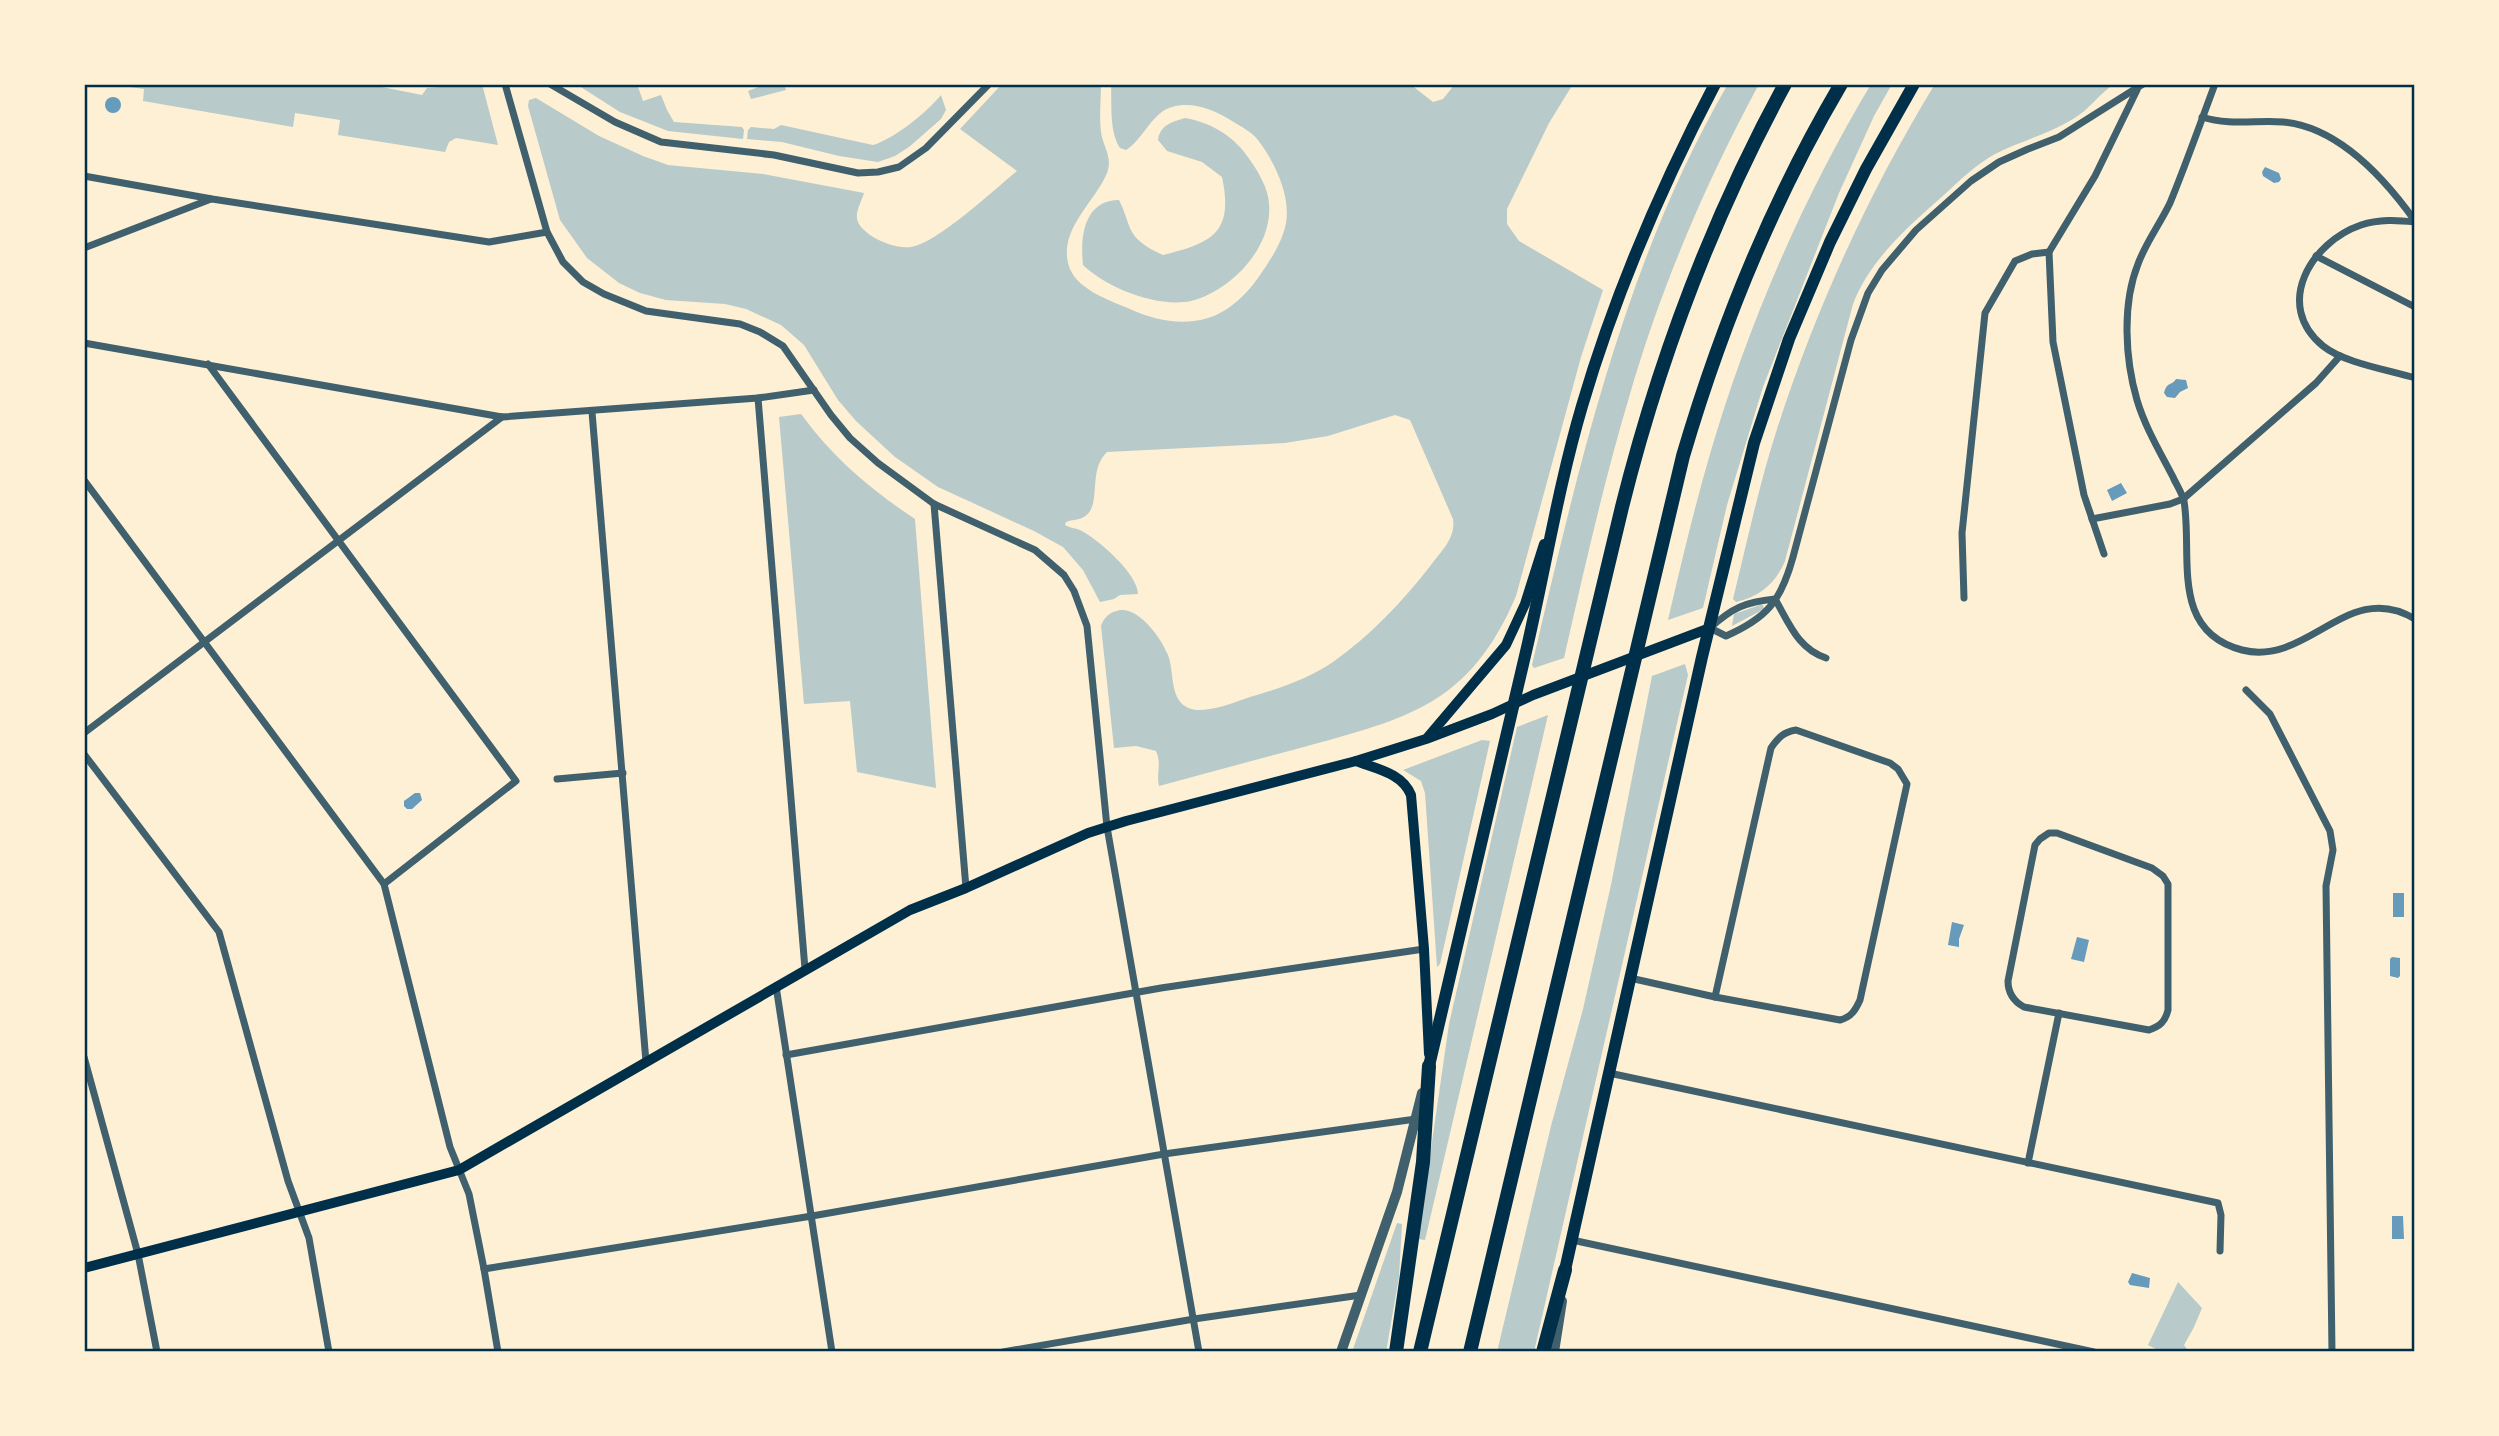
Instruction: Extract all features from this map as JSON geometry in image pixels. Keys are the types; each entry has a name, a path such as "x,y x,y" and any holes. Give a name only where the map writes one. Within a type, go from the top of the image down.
{"highway":[{"path":"1420,1352 1646,417 1703,253 1746,158 1785,84"},
{"path":"1470,1352 1686,444 1716,353 1755,253 1792,175 1841,84"},
{"path":"1396,1352 1423,1162 1429,1066"},
{"path":"1543,1352 1565,1270"}],"main road":[{"path":"1426,739 1493,663 1511,637 1525,604 1556,508 1583,405 1615,306 1665,184 1715,84"},
{"path":"1565,1270 1748,464 1789,339 1814,278 1850,200 1914,84"},
{"path":"1429,1066 1539,595 1556,508"},
{"path":"84,1268 459,1170 910,910 1107,827 1356,761 1426,739 1710,628"},
{"path":"1356,761 1395,776 1403,782 1411,795 1424,949 1429,1066"}],"street":[{"path":"505,84 547,232 563,262 583,282 646,312 740,324 783,346 850,438 878,463 934,504 1035,550 1064,575 1074,591 1087,626 1107,827 1199,1352"},
{"path":"550,84 615,122 661,142 774,155 858,173 899,167 926,148 989,84"},
{"path":"2215,84 2168,207 2137,266 2130,292 2128,317 2129,350 2137,399 2147,426 2183,499 2187,588 2191,603 2205,627 2227,644 2243,650 2274,651 2304,639 2351,613 2367,608 2385,607 2403,612 2415,620"},
{"path":"1775,599 1759,600 1730,610 1710,628 1726,636 1765,615 1775,599 1791,566 1850,340 1868,293 1882,270 1923,224 1971,181 2009,158 2059,137 2140,87"},
{"path":"2104,554 2078,471 2053,342 2049,252 2095,176 2140,87"},
{"path":"2203,117 2219,122 2288,123 2325,135 2366,165 2387,186 2415,222"},
{"path":"84,176 212,199 489,242 547,232"},
{"path":"84,248 212,199"},
{"path":"2415,222 2398,220 2360,225 2342,234 2316,256 2307,269 2301,284 2300,300 2307,328 2326,349 2340,356 2415,378"},
{"path":"1964,598 1962,533 1985,313 2015,261 2032,254 2049,252"},
{"path":"2316,256 2415,307"},
{"path":"84,343 502,417 758,398 814,390"},
{"path":"2092,519 2183,499 2316,383 2340,356"},
{"path":"207,363 516,782 384,884"},
{"path":"758,398 805,969"},
{"path":"592,412 646,1062"},
{"path":"84,733 502,417"},
{"path":"84,480 384,884 450,1147 469,1194 498,1352"},
{"path":"934,504 966,888"},
{"path":"1775,599 1803,645 1811,653 1826,658"},
{"path":"2246,690 2270,714 2330,831 2333,850 2326,886 2332,1352"},
{"path":"1630,978 1715,997 1827,1020 1848,1018 1856,1010 1860,1000 1907,792 1905,778 1898,769 1890,763 1796,730 1787,731 1779,737 1771,748 1715,997"},
{"path":"84,754 219,932 288,1181 309,1238 329,1352"},
{"path":"557,779 623,773"},
{"path":"2057,832 2152,868 2163,876 2168,884 2169,946 2168,1010 2166,1019 2159,1026 2149,1030 2059,1013 2024,1007 2014,1001 2008,988 2035,845 2044,835 2057,832"},
{"path":"786,1055 1136,993 1424,949"},
{"path":"776,986 832,1352"},
{"path":"2028,1163 2059,1013"},
{"path":"84,1058 138,1254 157,1352"},
{"path":"1341,1352 1397,1192 1429,1066"},
{"path":"1609,1073 2218,1203 2221,1215 2220,1251"},
{"path":"484,1269 812,1216 1164,1154 1416,1119"},
{"path":"1572,1240 2094,1352"},
{"path":"1555,1352 1565,1270"},
{"path":"1003,1352 1194,1319 1362,1295"}],"shaded area":[{"path":"109,84 367,84 422,95 427,88 482,84 498,145 456,138 449,142 445,152 338,135 340,120 295,113 293,127 143,101 144,89"},
{"path":"576,84 637,84 643,101 661,95 674,122 742,127 743,139 668,131 620,112"},
{"path":"766,84 784,84 786,90 751,99 748,91"},
{"path":"1002,84 1101,84 1100,126 1109,167 1102,184 1069,238 1068,263 1077,280 1112,302 1168,321 1188,322 1208,318 1223,311 1244,295 1255,282 1282,237 1287,212 1284,190 1270,158 1255,137 1246,129 1211,110 1188,105 1172,107 1159,114 1126,150 1120,148 1113,126 1111,84 1410,84 1433,102 1443,99 1455,84 1573,84 1549,123 1507,209 1507,224 1519,241 1603,290 1581,357 1516,596 1498,632 1478,661 1456,684 1405,715 1375,726 1159,786 1159,760 1156,751 1136,746 1114,748 1101,626 1104,620 1108,615 1120,610 1135,614 1149,625 1168,655 1177,697 1183,705 1195,710 1218,707 1282,687 1333,662 1360,641 1397,605 1443,549 1452,532 1453,519 1410,420 1395,415 1328,436 1285,443 1107,452 1097,469 1094,498 1089,513 1082,518 1066,522 1065,525 1080,530 1097,541 1124,567 1136,586 1138,594 1120,595 1100,602 1083,570 1063,547 938,487 895,457 856,421 838,400 804,345 781,325 746,309 725,304 666,300 640,293 619,283 587,258 560,220 528,106 529,100 536,98 599,136 668,165 763,174 864,193 857,220 864,230 895,246 911,247 922,244 950,226 1017,171 960,129"},
{"path":"1728,84 1759,84 1686,236 1642,354 1612,460 1564,658 1534,668 1532,665 1587,441 1633,294 1660,222 1692,152"},
{"path":"1871,84 1892,84 1874,116 1839,193 1763,387 1727,505 1703,608 1668,620 1704,475 1759,310 1822,172"},
{"path":"1935,84 2114,84 2073,119 1995,154 1975,167 1904,231 1880,258 1853,304 1785,561 1766,588 1736,602 1733,599 1764,471 1809,339 1866,209"},
{"path":"941,95 946,110 941,119 909,147 878,162 782,142 747,139 751,127 774,129 781,125 873,145 910,124"},
{"path":"1185,118 1205,123 1222,132 1244,152 1265,186 1269,204 1268,220 1257,251 1221,288 1191,301 1163,302 1133,294 1093,273 1083,265 1082,243 1091,213 1098,206 1119,200 1138,240 1163,255 1195,246 1215,232 1222,223 1225,211 1222,177 1202,162 1167,151 1158,140 1164,128"},
{"path":"801,414 853,472 915,519 936,788 857,772 850,701 804,704 779,417"},
{"path":"1763,605 1764,609 1732,626 1734,614"},
{"path":"1685,664 1688,675 1534,1352 1497,1352 1551,1126 1583,1009 1611,885 1652,676"},
{"path":"1548,715 1425,1240 1418,1239 1449,1024 1517,727"},
{"path":"1482,740 1490,741 1440,964 1437,967 1425,793 1421,781 1403,770"},
{"path":"1397,1223 1402,1224 1399,1277 1386,1352 1352,1352"},
{"path":"2178,1282 2202,1308 2184,1345 2189,1352 2162,1352 2148,1345"}],"water":[{"path":"113,97 119,99 119,111 113,113 107,111 105,105 107,99"},
{"path":"2265,167 2279,173 2279,182 2274,183 2263,176"},
{"path":"2176,379 2186,380 2188,388 2175,398 2167,397 2165,389"},
{"path":"2121,483 2127,493 2112,501 2107,490"},
{"path":"415,793 420,793 422,800 412,809 407,809 404,801"},
{"path":"2393,893 2404,893 2404,917 2393,917"},
{"path":"1952,922 1964,925 1959,947 1948,945"},
{"path":"2077,937 2089,940 2084,962 2071,959"},
{"path":"2392,957 2400,958 2398,978 2390,976"},
{"path":"2392,1216 2403,1216 2404,1239 2392,1239"},
{"path":"2132,1273 2150,1278 2149,1288 2130,1285 2128,1282"}]}
